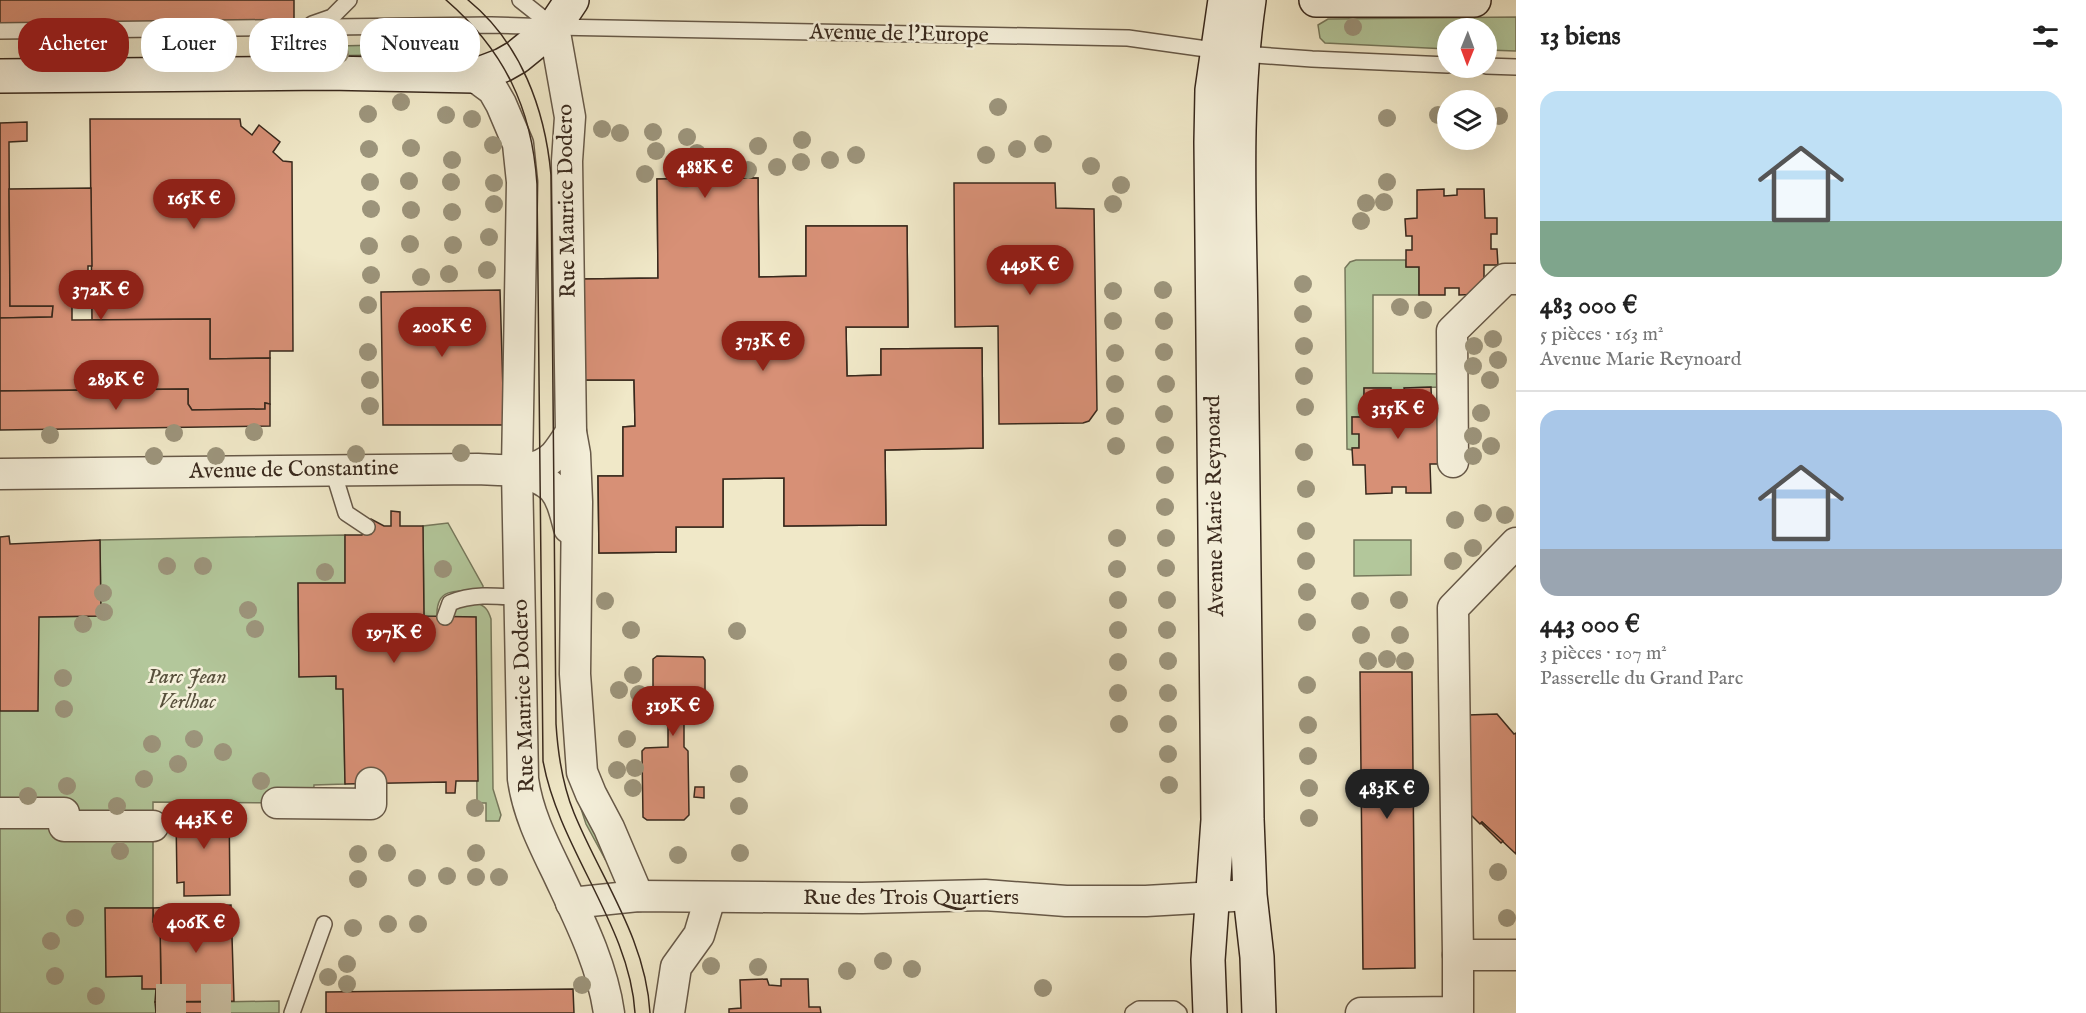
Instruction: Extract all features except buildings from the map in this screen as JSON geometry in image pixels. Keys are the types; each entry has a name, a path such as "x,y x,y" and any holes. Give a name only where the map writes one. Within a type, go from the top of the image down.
{"main road":[{"path":"0,76 317,73 474,76 517,57 554,27 572,0"},
{"name":"Avenue Marie Reynoard","path":"1225,0 1239,115 1246,738 1250,895 1257,957 1259,1013"},
{"name":"Avenue Marie Reynoard","path":"1210,1013 1208,960 1218,820 1212,90 1230,53 1249,0"},
{"path":"1316,0 1474,0"}],"street":[{"name":"Rue Maurice Dodero","path":"554,27 570,117 567,161 571,432 575,454 577,555 575,674 582,772 638,896"},
{"name":"Rue Maurice Dodero","path":"474,76 493,90 518,144 522,182 518,470 523,779 526,800 536,829 572,903 597,963 609,1013"},
{"path":"1453,462 1452,331 1505,279 1516,279"},
{"name":"Avenue de Constantine","path":"0,474 518,470 539,466 554,456 571,432"},
{"name":"Rue Maurice Dodero","path":"518,470 539,477 554,488 562,501 577,555"},
{"path":"1361,1013 1458,1012 1453,608 1516,543"},
{"path":"277,803 371,804 371,783"},
{"path":"0,813 64,813 64,826 153,826"},
{"name":"Rue des Trois Quartiers","path":"572,903 638,896 862,898 985,895 1066,901 1146,901 1250,895"},
{"path":"669,1013 676,967 699,935 710,898"},
{"path":"1458,956 1516,955"}],"lane":[{"path":"329,18 349,0"},
{"path":"520,0 554,27"},
{"name":"Avenue de l'Europe","path":"348,27 482,25 1128,38 1230,53 1323,60 1437,64"},
{"name":"Avenue de l'Europe","path":"0,31 249,28"},
{"path":"1497,66 1516,67"},
{"path":"333,471 346,513 367,527"},
{"path":"445,617 450,603 463,597 521,597"},
{"path":"292,1013 324,924"},
{"path":"1133,1013 1139,1009 1174,1009 1179,1013"}],"green space":[{"path":"1516,17 1516,51 1497,50 1497,18 1437,18 1437,49 1325,43 1320,38 1318,25 1328,19"},
{"path":"360,45 360,55 348,55 348,46"},
{"path":"1406,260 1406,267 1419,267 1419,295 1373,295 1373,373 1443,374 1443,387 1405,388 1405,394 1391,394 1390,388 1364,388 1364,417 1352,417 1359,434 1359,448 1353,448 1353,450 1347,449 1345,268 1350,262"},
{"path":"448,523 483,589 445,594 438,607 437,618 424,616 423,526"},
{"name":"Parc Jean Verlhac","path":"345,535 345,583 298,584 299,676 336,676 336,688 343,689 345,784 314,785 313,803 153,802 153,908 106,908 106,976 142,976 156,989 156,1013 0,1013 0,711 39,617 101,616 100,540"},
{"path":"1354,540 1411,540 1411,575 1354,576"},
{"path":"475,602 486,608 491,619 493,789 501,815 499,821 486,821 486,803 477,803 476,617 451,617 456,606"},
{"path":"571,778 608,851 605,859 586,824"},
{"path":"279,1001 279,1013 217,1013 217,1002"}],"tunnel":[{"path":"156,999 234,999"}],"tram line":[{"path":"446,0 484,39 499,60 521,106 534,156 537,184 543,761 551,794 563,825 621,949 630,981 635,1013"},
{"path":"468,0 487,17 516,57 536,102 548,150 551,175 558,747 561,769 574,813 621,910 640,960 647,986 650,1013"}]}
